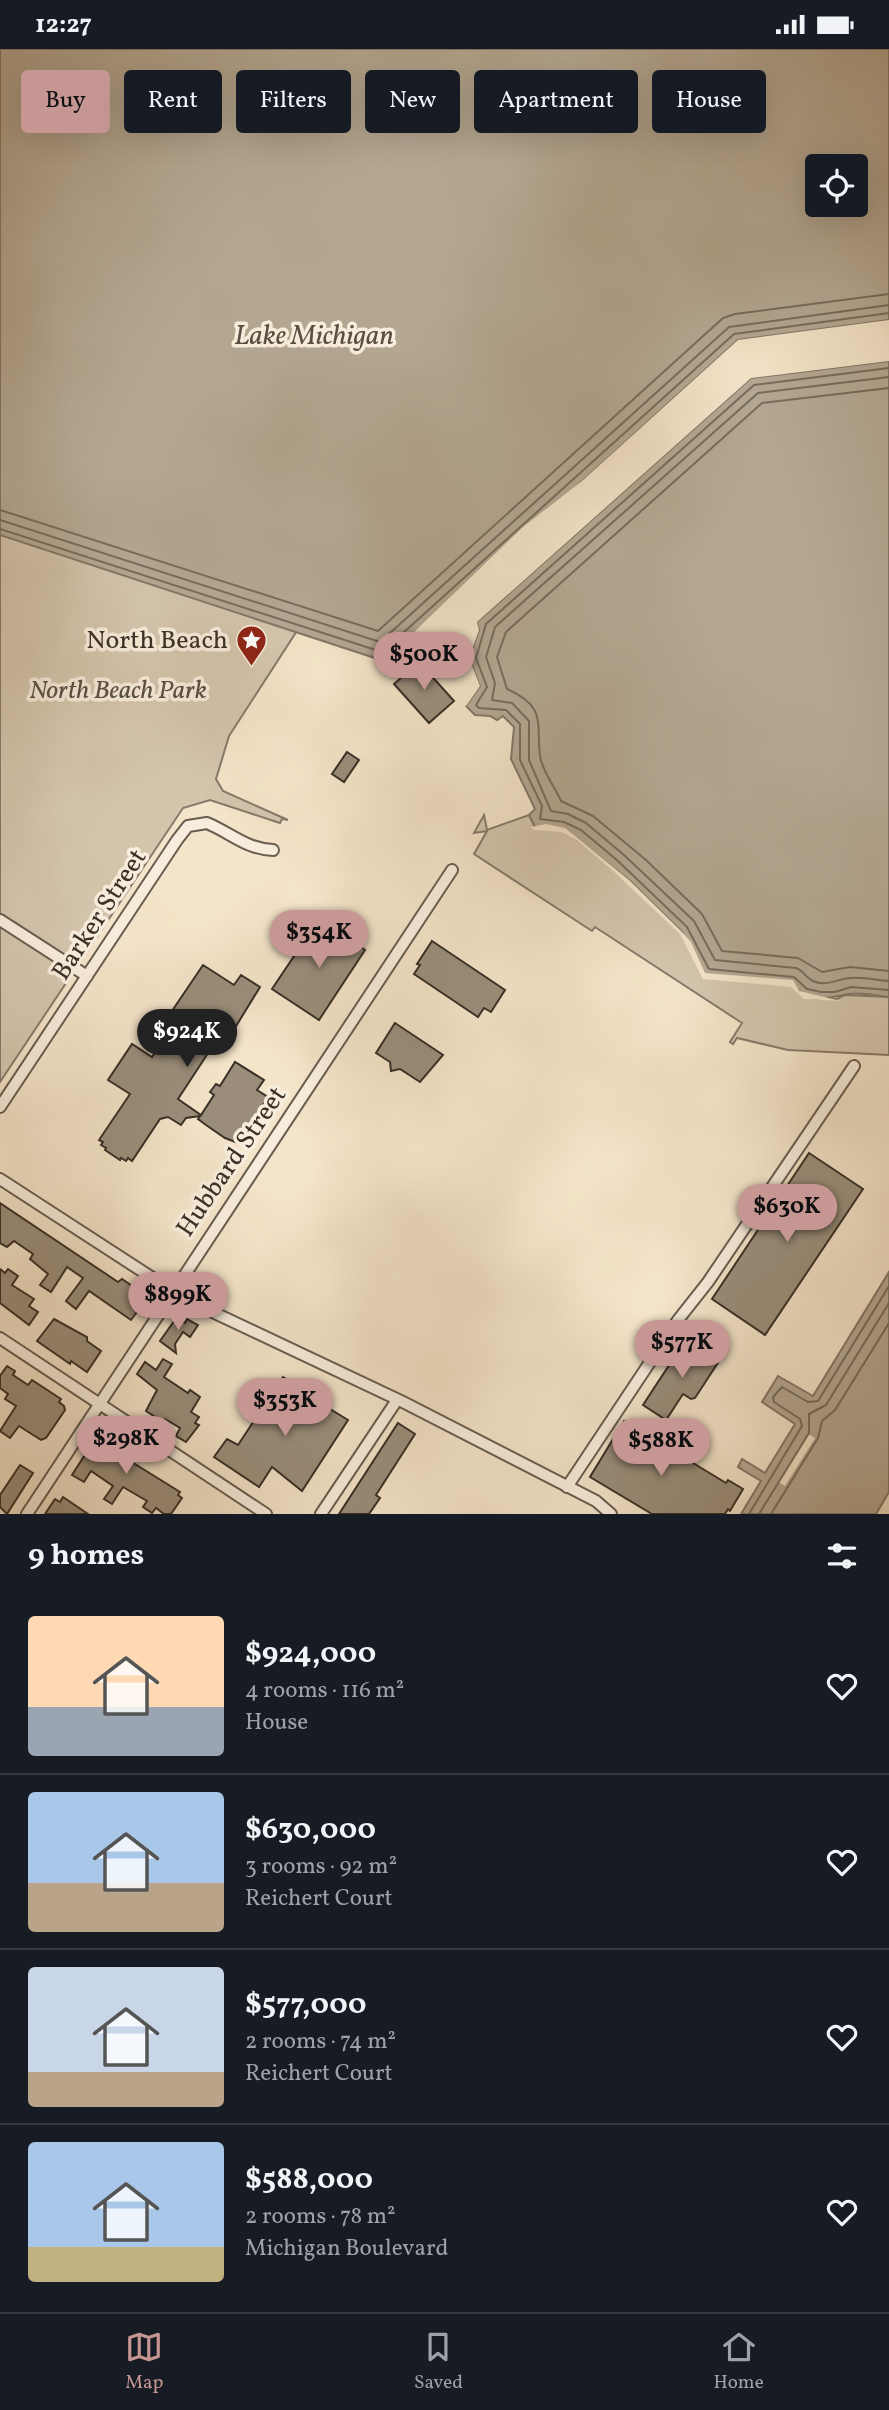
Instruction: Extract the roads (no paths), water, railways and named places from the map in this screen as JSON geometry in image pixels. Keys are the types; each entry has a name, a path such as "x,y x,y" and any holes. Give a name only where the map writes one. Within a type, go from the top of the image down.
{"street":[{"name":"Barker Street","path":"0,1107 188,826 207,823 243,844 273,850"},
{"name":"Hubbard Street","path":"27,1514 452,870"},
{"path":"0,920 87,976"},
{"path":"567,1487 678,1320 708,1282 854,1066"},
{"path":"0,1179 173,1292 397,1400 596,1501 611,1514"},
{"path":"0,1338 267,1514"},
{"path":"321,1514 397,1400"}],"water":[{"name":"Lake Michigan","path":"0,49 889,49 889,320 738,340 384,661 0,535"},
{"path":"889,361 889,997 854,994 818,999 804,996 793,984 704,976 682,932 629,880 563,829 535,827 529,815 535,809 511,759 514,727 503,716 497,720 490,716 475,715 466,706 480,686 469,658 479,630 477,622 751,378"},
{"path":"889,1272 889,1492 876,1514 741,1514 761,1481 738,1467 742,1459 765,1473 795,1424 762,1402 778,1376 813,1396"}],"place":[{"name":"North Beach","path":"251,668"}],"park label":[{"name":"North Beach Park","path":"118,691"}]}
